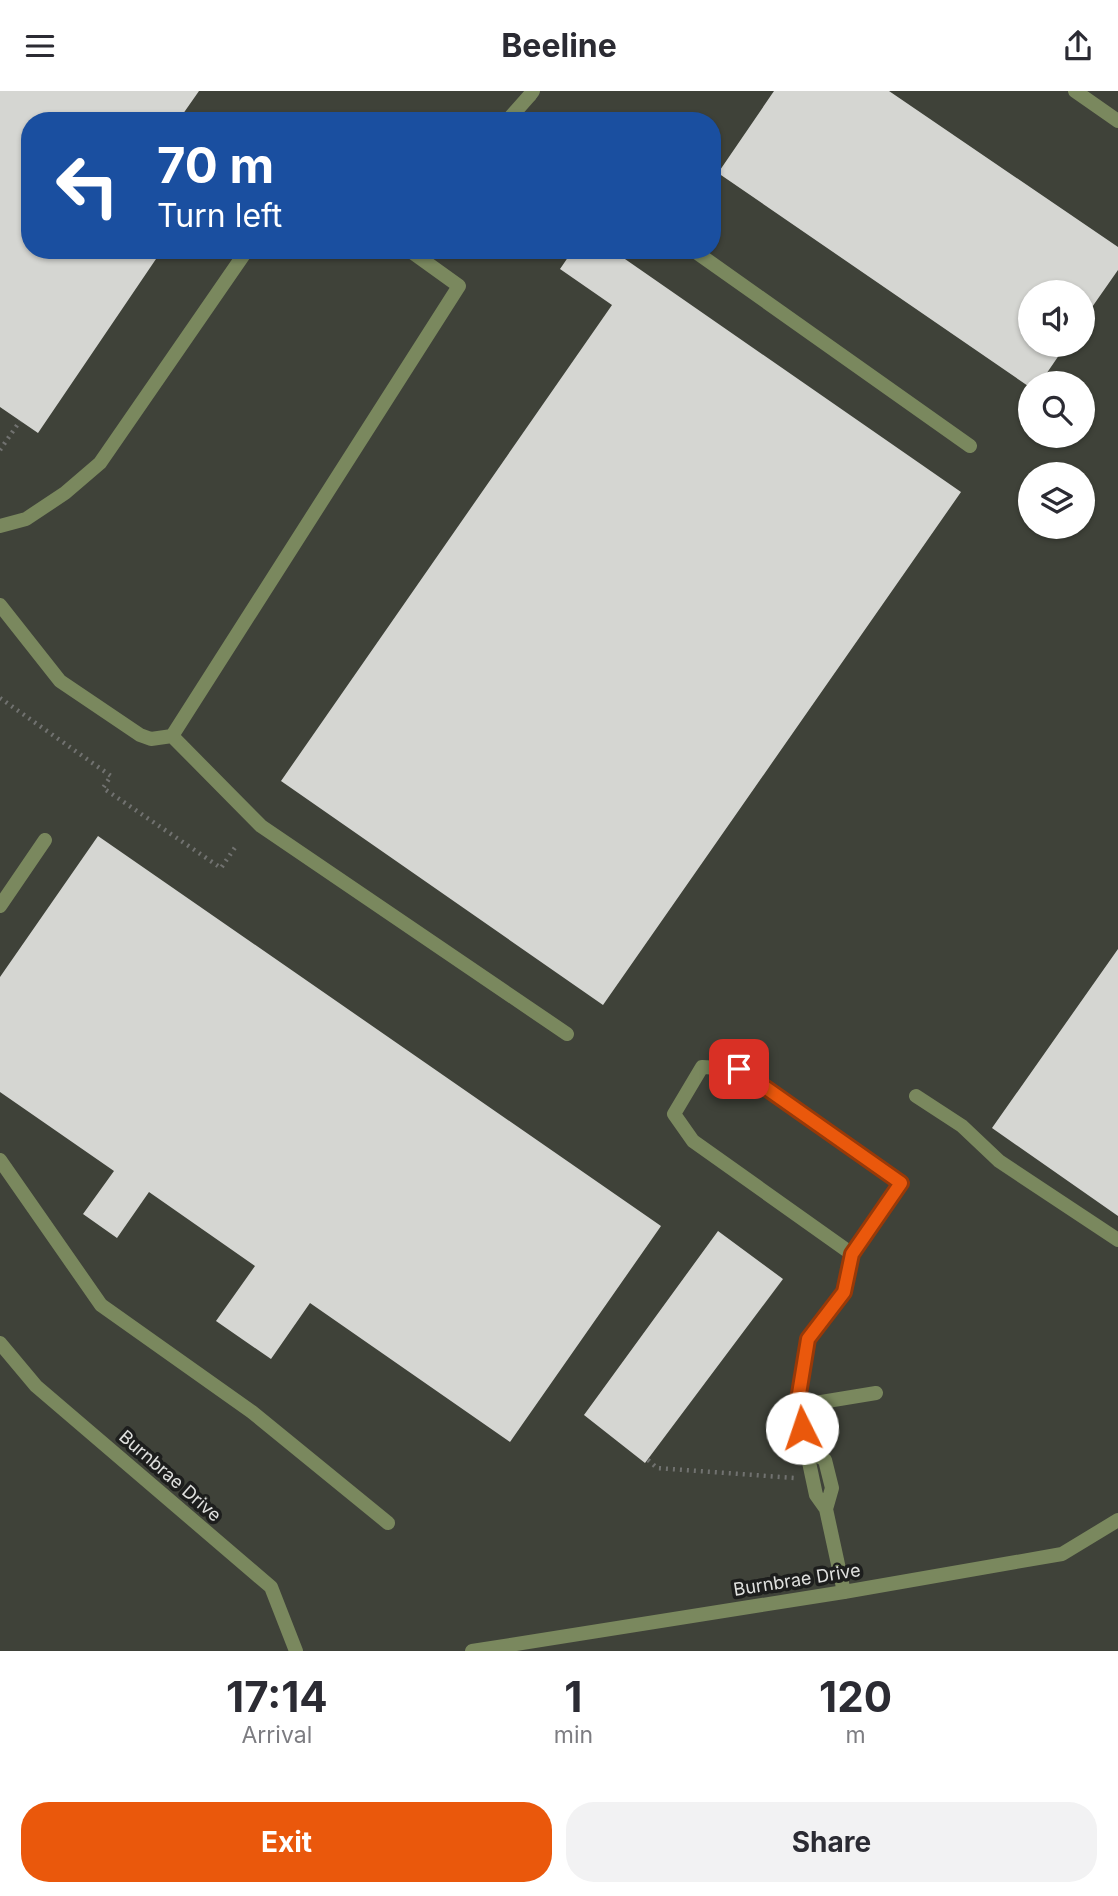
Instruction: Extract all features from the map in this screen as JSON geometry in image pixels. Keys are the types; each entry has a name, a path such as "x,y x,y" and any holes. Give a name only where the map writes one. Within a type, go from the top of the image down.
{"street":[{"path":"1074,91 1118,121"},
{"path":"515,112 531,93"},
{"path":"0,526 26,519 65,493 100,463 241,259"},
{"path":"0,604 36,655 60,681 140,735 151,739 172,736 459,286 422,259"},
{"path":"706,259 970,446"},
{"path":"172,736 261,826 567,1034"},
{"path":"0,907 45,840"},
{"path":"844,1592 826,1509 816,1495 797,1406 808,1339 844,1292 852,1254 901,1183 739,1069 702,1067 674,1114 693,1142 852,1254"},
{"path":"916,1096 962,1126 999,1161 1118,1240"},
{"path":"0,1160 101,1305 252,1412 388,1523"},
{"name":"Burnbrae Drive","path":"0,1343 36,1386 271,1587 296,1651"},
{"path":"797,1406 876,1394"},
{"name":"Burnbrae Drive","path":"472,1651 844,1592 1062,1554 1118,1520"}],"path":[{"path":"0,450 20,421"},
{"path":"0,698 111,776 103,788 221,868 236,846"},
{"path":"648,1460 657,1468 802,1478"}],"shaded area":[{"path":"0,91 1118,91 1118,1651 0,1651"}],"building":[{"path":"0,91 199,91 184,112 21,112 21,259 156,259 38,433 0,407"},
{"path":"774,91 889,91 1118,247 1118,270 1095,303 1095,280 1018,280 1018,357 1058,357 1048,371 1018,371 1018,379 721,175 721,169"},
{"path":"567,259 625,259 961,492 603,1005 281,781 612,305 560,269"},
{"path":"98,836 661,1226 510,1442 310,1303 271,1359 216,1321 255,1266 149,1192 117,1238 83,1214 114,1171 0,1092 0,977"},
{"path":"1118,949 1118,1216 992,1128"},
{"path":"718,1231 783,1279 645,1463 584,1415"}],"route":[{"path":"739,1069 901,1183 852,1254 844,1292 808,1339 797,1406 802,1428"}]}
